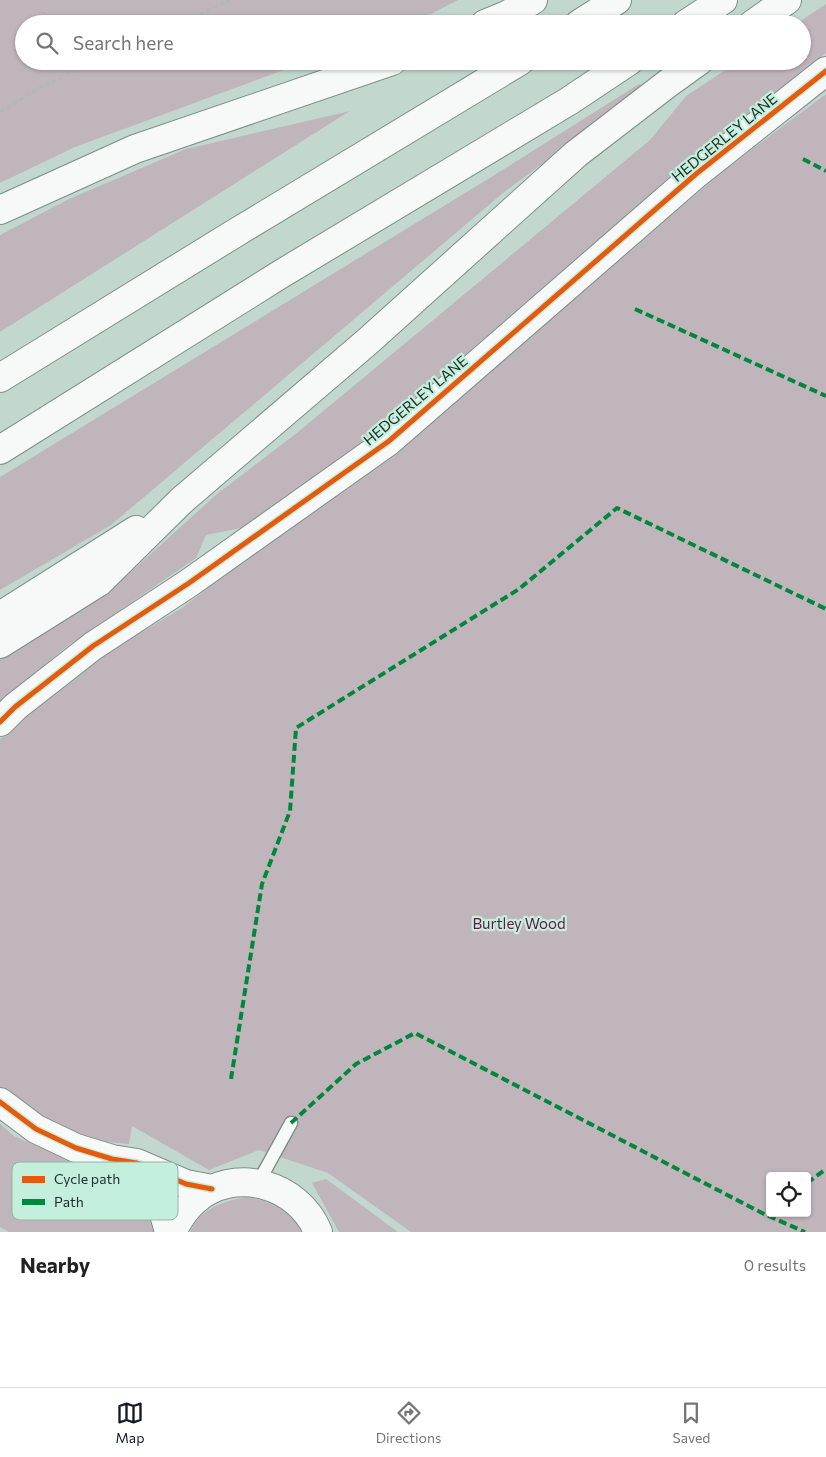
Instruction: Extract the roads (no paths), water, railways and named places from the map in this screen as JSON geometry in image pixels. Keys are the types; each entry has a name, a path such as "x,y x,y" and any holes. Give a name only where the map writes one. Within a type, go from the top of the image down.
{"main road":[{"path":"507,15 533,0"},
{"path":"593,15 617,0"},
{"path":"700,15 723,0"},
{"path":"766,15 787,0"},
{"path":"0,210 135,149 366,70"},
{"path":"0,378 505,70"},
{"path":"0,450 281,274 569,101 616,70"},
{"path":"0,644 99,582 181,502 374,335 576,154 686,70"},
{"name":"HEDGERLEY LANE","path":"0,722 15,707 93,646 189,582 389,441 696,174 826,71"},
{"path":"0,616 181,502"},
{"path":"0,1102 36,1129 76,1148 112,1159 131,1162"},
{"path":"112,1159 117,1162"},
{"path":"178,1181 212,1189"},
{"path":"178,1219 194,1200 212,1189 234,1182 258,1183 280,1190 299,1202 314,1220 318,1232"},
{"path":"170,1232 178,1220"}],"lane":[{"path":"258,1183 291,1123"}],"park label":[{"name":"Burtley Wood","path":"519,923"}]}
